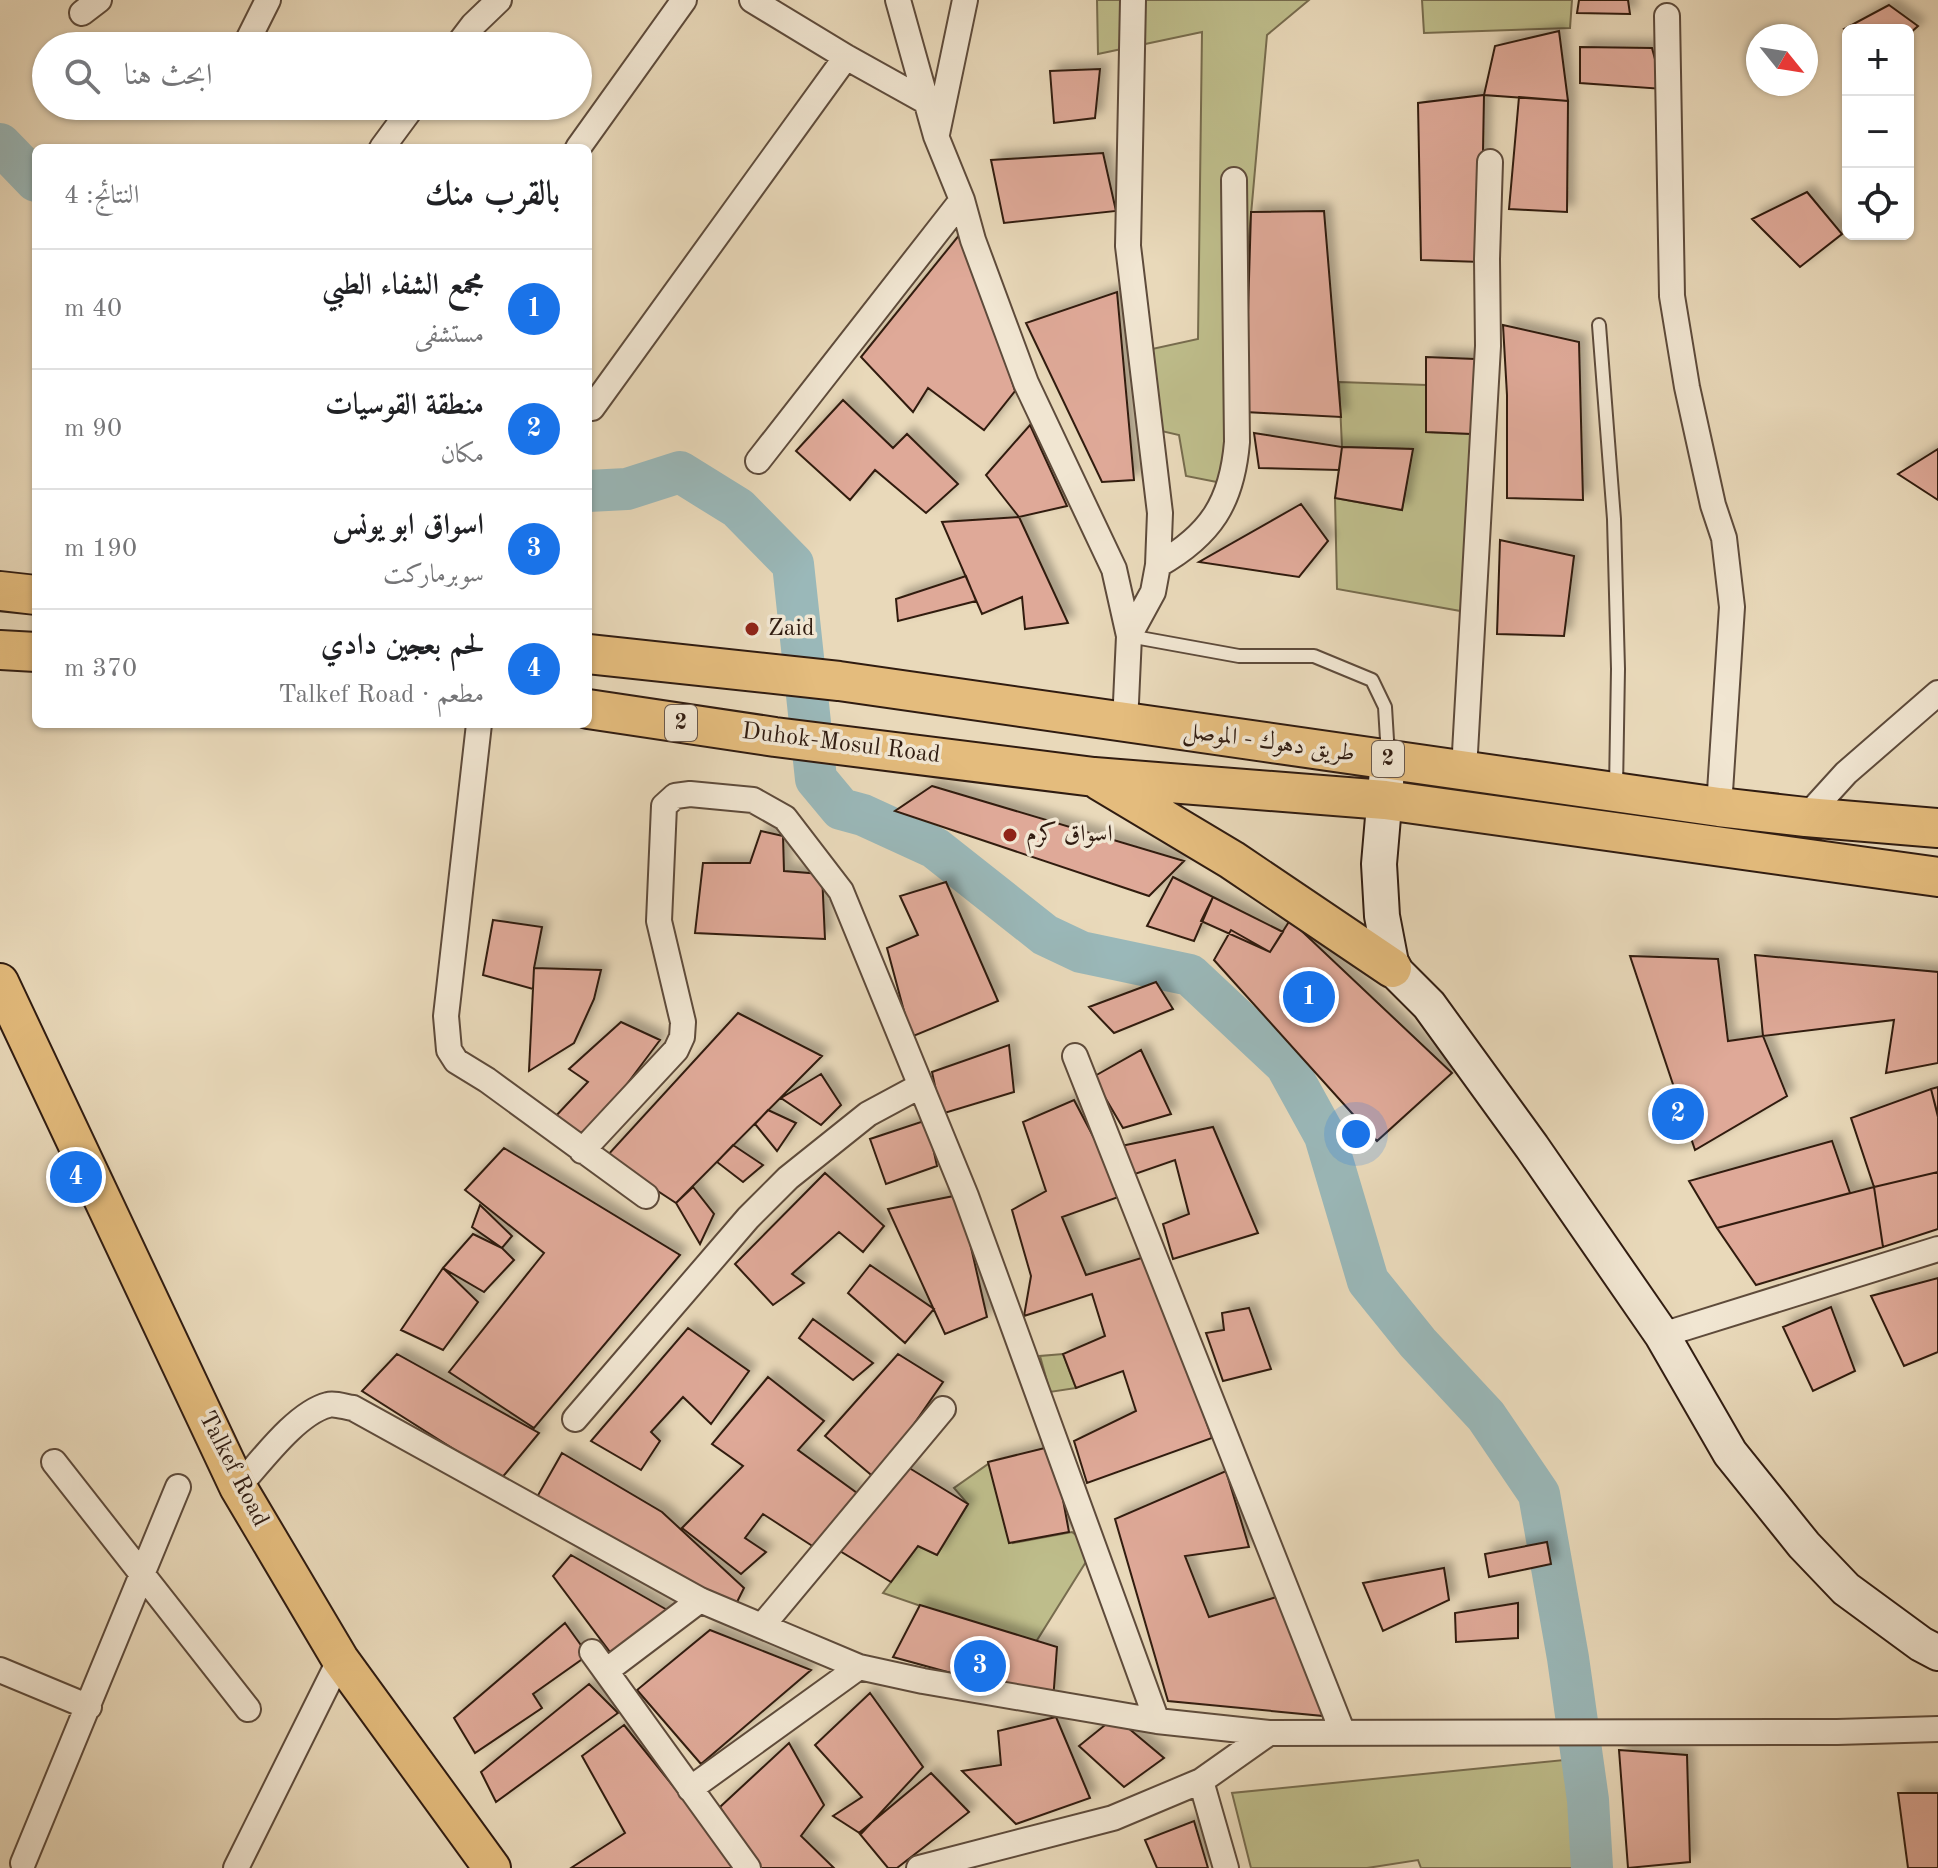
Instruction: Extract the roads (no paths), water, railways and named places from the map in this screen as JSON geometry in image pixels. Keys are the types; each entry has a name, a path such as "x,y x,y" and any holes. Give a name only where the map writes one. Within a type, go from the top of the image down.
{"highway":[{"path":"0,591 32,595"},
{"path":"0,650 32,654"},
{"name":"طريق دهوك - الموصل","path":"592,654 839,681 1719,807 1938,828"},
{"name":"Duhok-Mosul Road","path":"592,710 775,737 1094,777"},
{"path":"1094,777 1232,860 1392,968"},
{"name":"2","path":"1094,777 1385,800 1938,877"}],"main road":[{"path":"0,669 32,656"},
{"path":"1388,759 1380,838 1379,890 1392,968 1429,1005 1532,1147 1662,1335 1730,1453 1804,1545 1846,1589 1938,1653"},
{"path":"0,982 25,1039"},
{"path":"0,994 25,1039"},
{"name":"Talkef Road","path":"25,1039 238,1487 340,1659 492,1868"}],"street":[{"path":"252,32 268,0"},
{"path":"468,32 499,0"},
{"path":"581,144 684,0"},
{"path":"752,0 925,101"},
{"path":"898,0 936,136 962,200 973,240 1026,383 1114,569 1129,636 1125,724"},
{"path":"936,136 965,0"},
{"path":"1129,636 1150,602 1158,565 1160,513 1128,246 1133,0"},
{"path":"1667,16 1672,296 1687,387 1713,505 1724,538 1732,607 1719,807"},
{"path":"592,408 846,57"},
{"path":"385,144 403,120"},
{"path":"1464,770 1488,346 1490,162"},
{"path":"1158,565 1199,537 1216,517 1228,493 1235,468 1234,180"},
{"path":"758,461 962,200"},
{"path":"1806,817 1846,773 1938,693"},
{"path":"479,728 446,1016 449,1050 456,1061 487,1080 646,1196"},
{"path":"582,1151 676,1050 682,1037 683,1022 662,940 658,911 664,806 675,796 690,794 753,800 785,818 841,891 966,1196 1157,1721"},
{"path":"1075,1056 1343,1733"},
{"path":"575,1419 748,1218 788,1178 868,1114 920,1086"},
{"path":"1662,1335 1938,1249"},
{"path":"238,1487 287,1433 308,1415 330,1404 353,1408 700,1600 859,1667 1039,1703 1157,1721 1269,1733 1938,1729"},
{"path":"762,1626 943,1409"},
{"path":"54,1462 248,1709"},
{"path":"19,1862 89,1707 178,1487"},
{"path":"700,1600 599,1661 748,1868"},
{"path":"236,1868 340,1659"},
{"path":"690,1789 859,1667"},
{"path":"0,1670 89,1707"},
{"path":"919,1868 1002,1859 1113,1818 1201,1781 1269,1733"},
{"path":"1201,1781 1226,1868"}],"lane":[{"path":"1599,325 1614,519 1618,669 1616,792"},
{"path":"1129,636 1239,656 1314,656 1372,680 1385,707 1388,759"}],"waterway":[{"path":"0,144 32,177"},
{"path":"592,491 627,489 680,472 738,508 793,564 816,779 841,809 863,815 935,848 1045,935 1081,952 1190,975 1286,1065 1325,1136 1368,1281 1418,1343 1486,1416 1539,1494 1568,1658 1588,1800 1592,1868"}],"place":[{"name":"Zaid","path":"752,629"},
{"name":"اسواق كرم","path":"1010,835"},
{"name":"مجمع الشفاء الطبي","path":"1309,997"},
{"name":"منطقة القوسيات","path":"1678,1114"},
{"name":"لحم بعجين دادي","path":"76,1177"},
{"name":"اسواق ابو يونس","path":"980,1666"}]}
